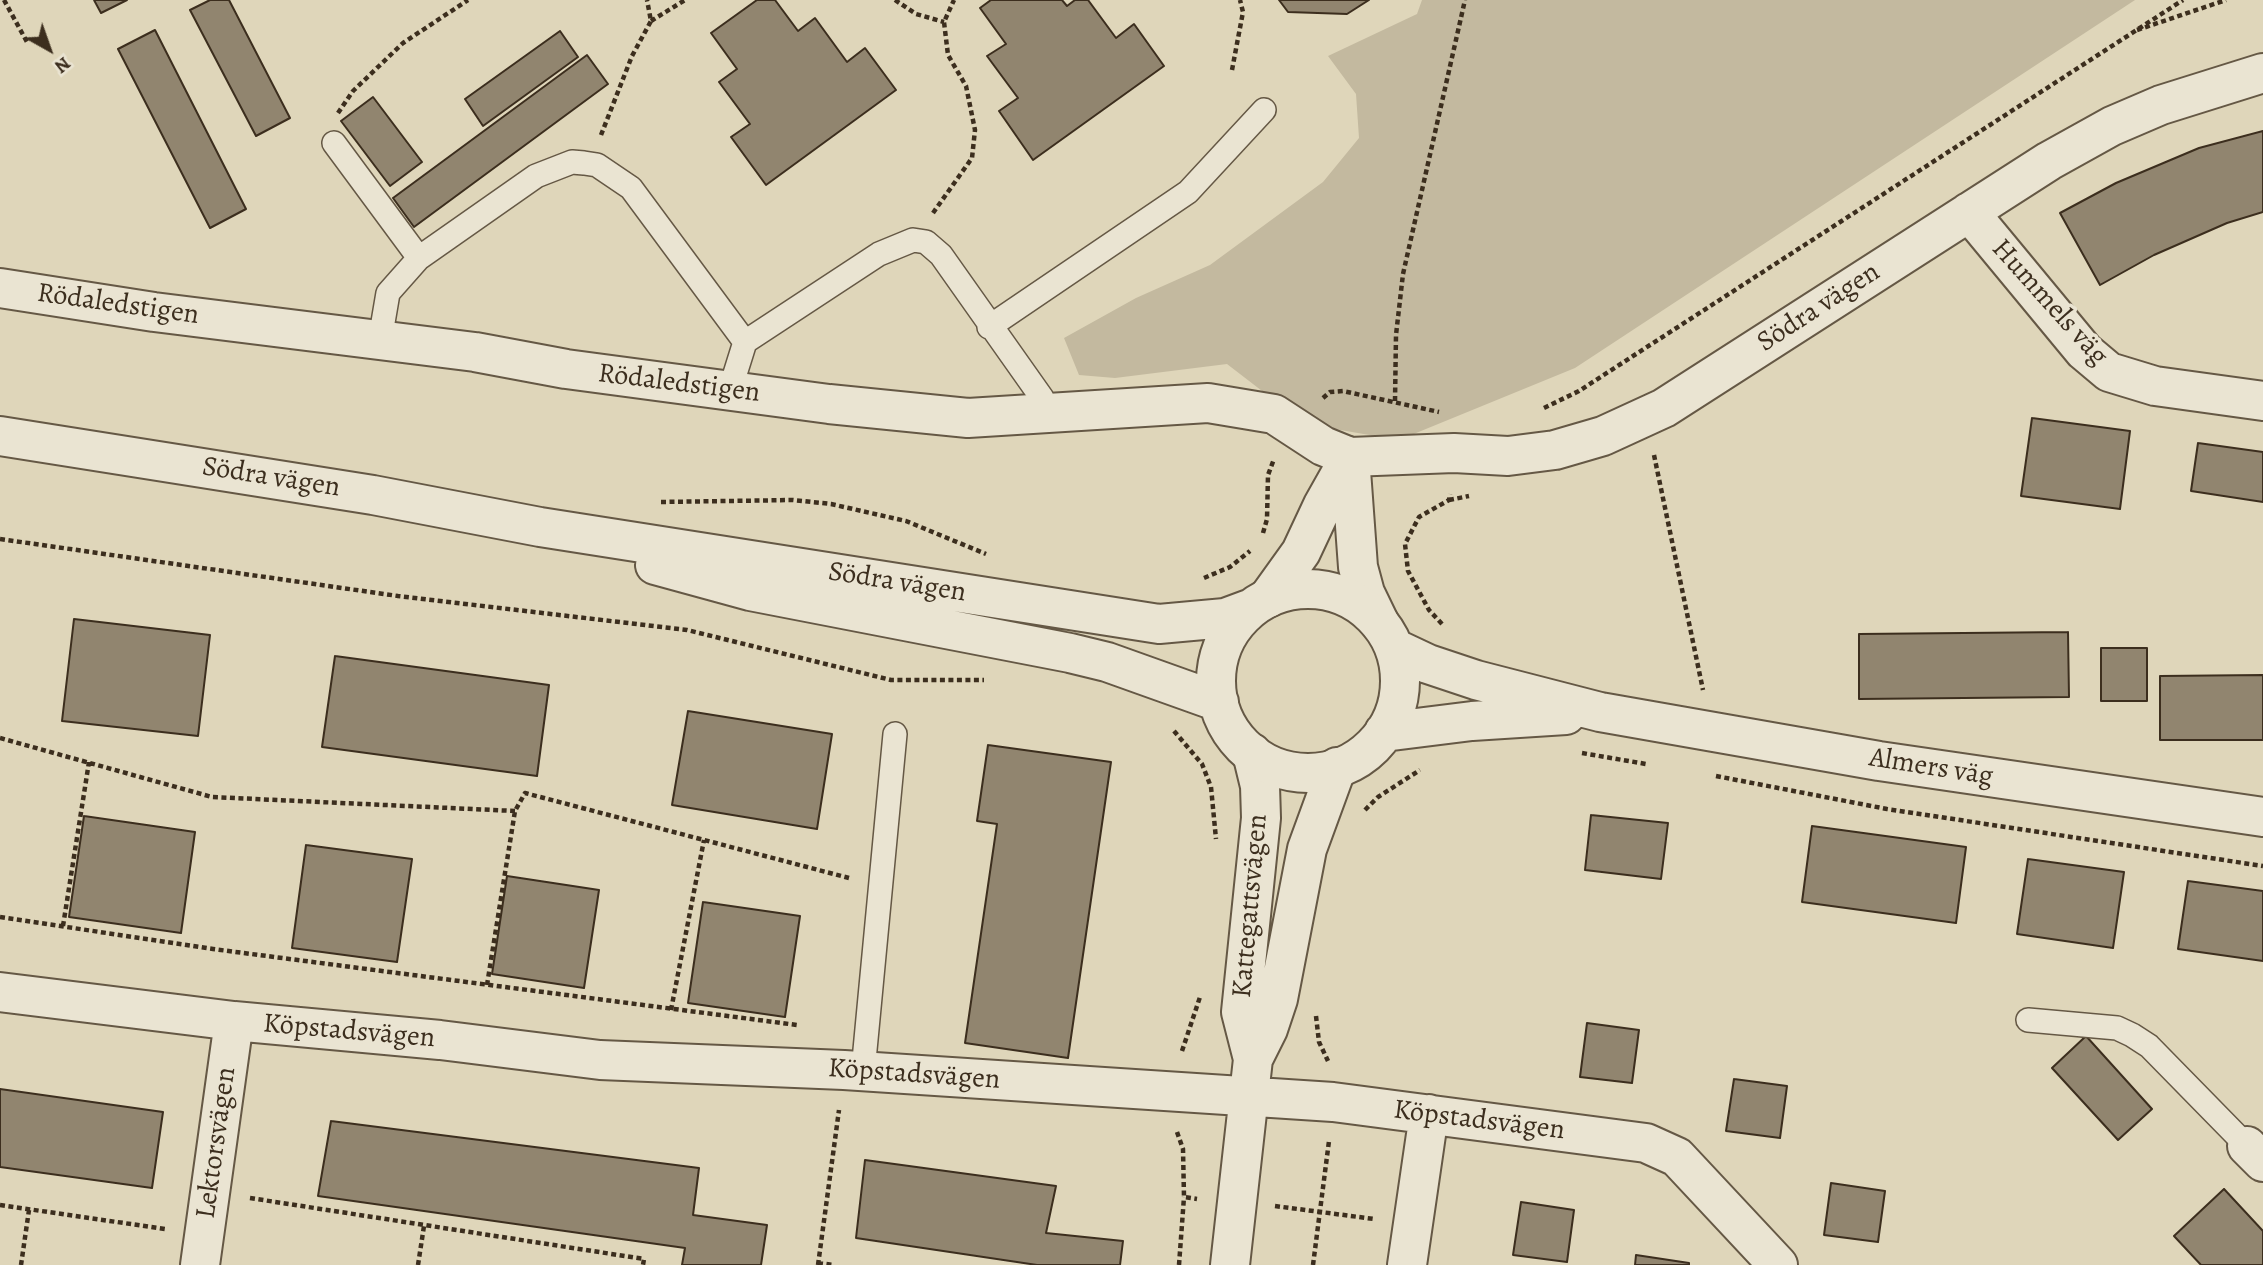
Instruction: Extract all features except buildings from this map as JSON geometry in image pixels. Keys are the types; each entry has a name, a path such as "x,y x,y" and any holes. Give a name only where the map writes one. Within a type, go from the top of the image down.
{"street":[{"name":"Södra vägen","path":"1350,457 1454,453 1508,456 1555,450 1603,436 1664,408 1969,212 2112,126 2204,89 2263,73"},
{"name":"Hummels väg","path":"1969,212 2084,351 2109,372 2154,386 2263,401"},
{"name":"Rödaledstigen","path":"0,288 154,312 475,352 566,369 829,404 968,418 1208,403 1274,414 1323,446 1350,457"},
{"name":"Södra vägen","path":"0,436 373,495 540,527 1159,624 1225,618 1260,603"},
{"path":"1350,457 1358,568 1365,593 1386,635 1400,682 1395,708 1384,732 1363,754 1337,767 1308,773 1293,771 1252,753 1228,725 1219,702 1216,684 1222,650 1229,634 1297,560 1322,505 1350,457"},
{"name":"Södra vägen","path":"540,527 685,575 750,591 1107,662 1219,702"},
{"path":"1260,603 1302,589 1336,593 1352,600 1386,635"},
{"name":"Almers väg","path":"1386,635 1428,664 1476,680 1600,712 1879,761 2263,817"},
{"name":"Almers väg","path":"1384,732 1472,721 1600,712"},
{"name":"Kattegattsvägen","path":"1230,1265 1253,1059 1241,1012 1261,818 1260,786 1252,753"},
{"name":"Kattegattsvägen","path":"1253,1059 1268,1029 1278,999 1307,849 1337,767"},
{"name":"Köpstadsvägen","path":"0,992 233,1021 440,1040 600,1060 853,1070 1334,1102 1661,1147 1694,1173 1778,1265"},
{"name":"Lektorsvägen","path":"203,1250 233,1021"},
{"path":"1408,1265 1429,1114"}],"lane":[{"path":"989,327 1188,192 1264,110"},
{"path":"334,143 419,258"},
{"path":"380,340 388,293 419,258 536,176 572,162 597,165 631,188 745,342"},
{"path":"730,390 745,342 879,254 913,240 926,242 941,255 989,327 1042,398 1045,415"},
{"path":"853,1070 880,886 895,734"},
{"path":"2028,1020 2117,1028 2132,1035 2149,1046 2255,1154"}],"path":[{"path":"4,0 27,42"},
{"path":"334,143 335,116 353,91 403,43 468,0"},
{"path":"647,0 651,20"},
{"path":"584,163 610,120 632,56 651,20 685,0"},
{"path":"895,0 916,14 944,22"},
{"path":"913,240 972,158 975,130 966,86 948,55 944,22 954,0"},
{"path":"1232,70 1243,12 1240,0"},
{"path":"1395,401 1396,335 1403,274 1465,0"},
{"path":"1536,410 1579,391 2183,0"},
{"path":"2130,33 2226,0"},
{"path":"1192,580 1230,567 1251,551 1262,534 1267,519 1268,475 1276,456 1330,392 1343,391 1459,416 1449,500 1419,517 1405,544 1408,571 1417,590 1429,610 1445,627"},
{"path":"1645,416 1703,691"},
{"path":"651,502 700,504 793,500 831,504 906,521 995,558"},
{"path":"0,539 398,597 687,630 891,680 988,680"},
{"path":"1167,725 1186,741 1202,764 1210,787 1216,846"},
{"path":"0,738 212,797 515,811"},
{"path":"63,926 89,762"},
{"path":"1360,815 1378,797 1428,766"},
{"path":"487,985 515,811 525,793 880,886"},
{"path":"671,1010 704,839"},
{"path":"0,917 671,1010 800,1025"},
{"path":"1165,1092 1193,1024 1202,989"},
{"path":"834,1265 818,1264 853,1070"},
{"path":"211,1192 644,1259 643,1265"},
{"path":"1179,1265 1184,1197"},
{"path":"0,1205 203,1250"},
{"path":"21,1265 29,1210"},
{"path":"418,1265 424,1226"}],"shaded area":[{"path":"1422,0 2135,0 1575,368 1399,440 1305,424 1227,364 1115,378 1079,375 1064,338 1136,298 1210,265 1323,182 1359,138 1356,94 1328,56 1417,14"}]}
